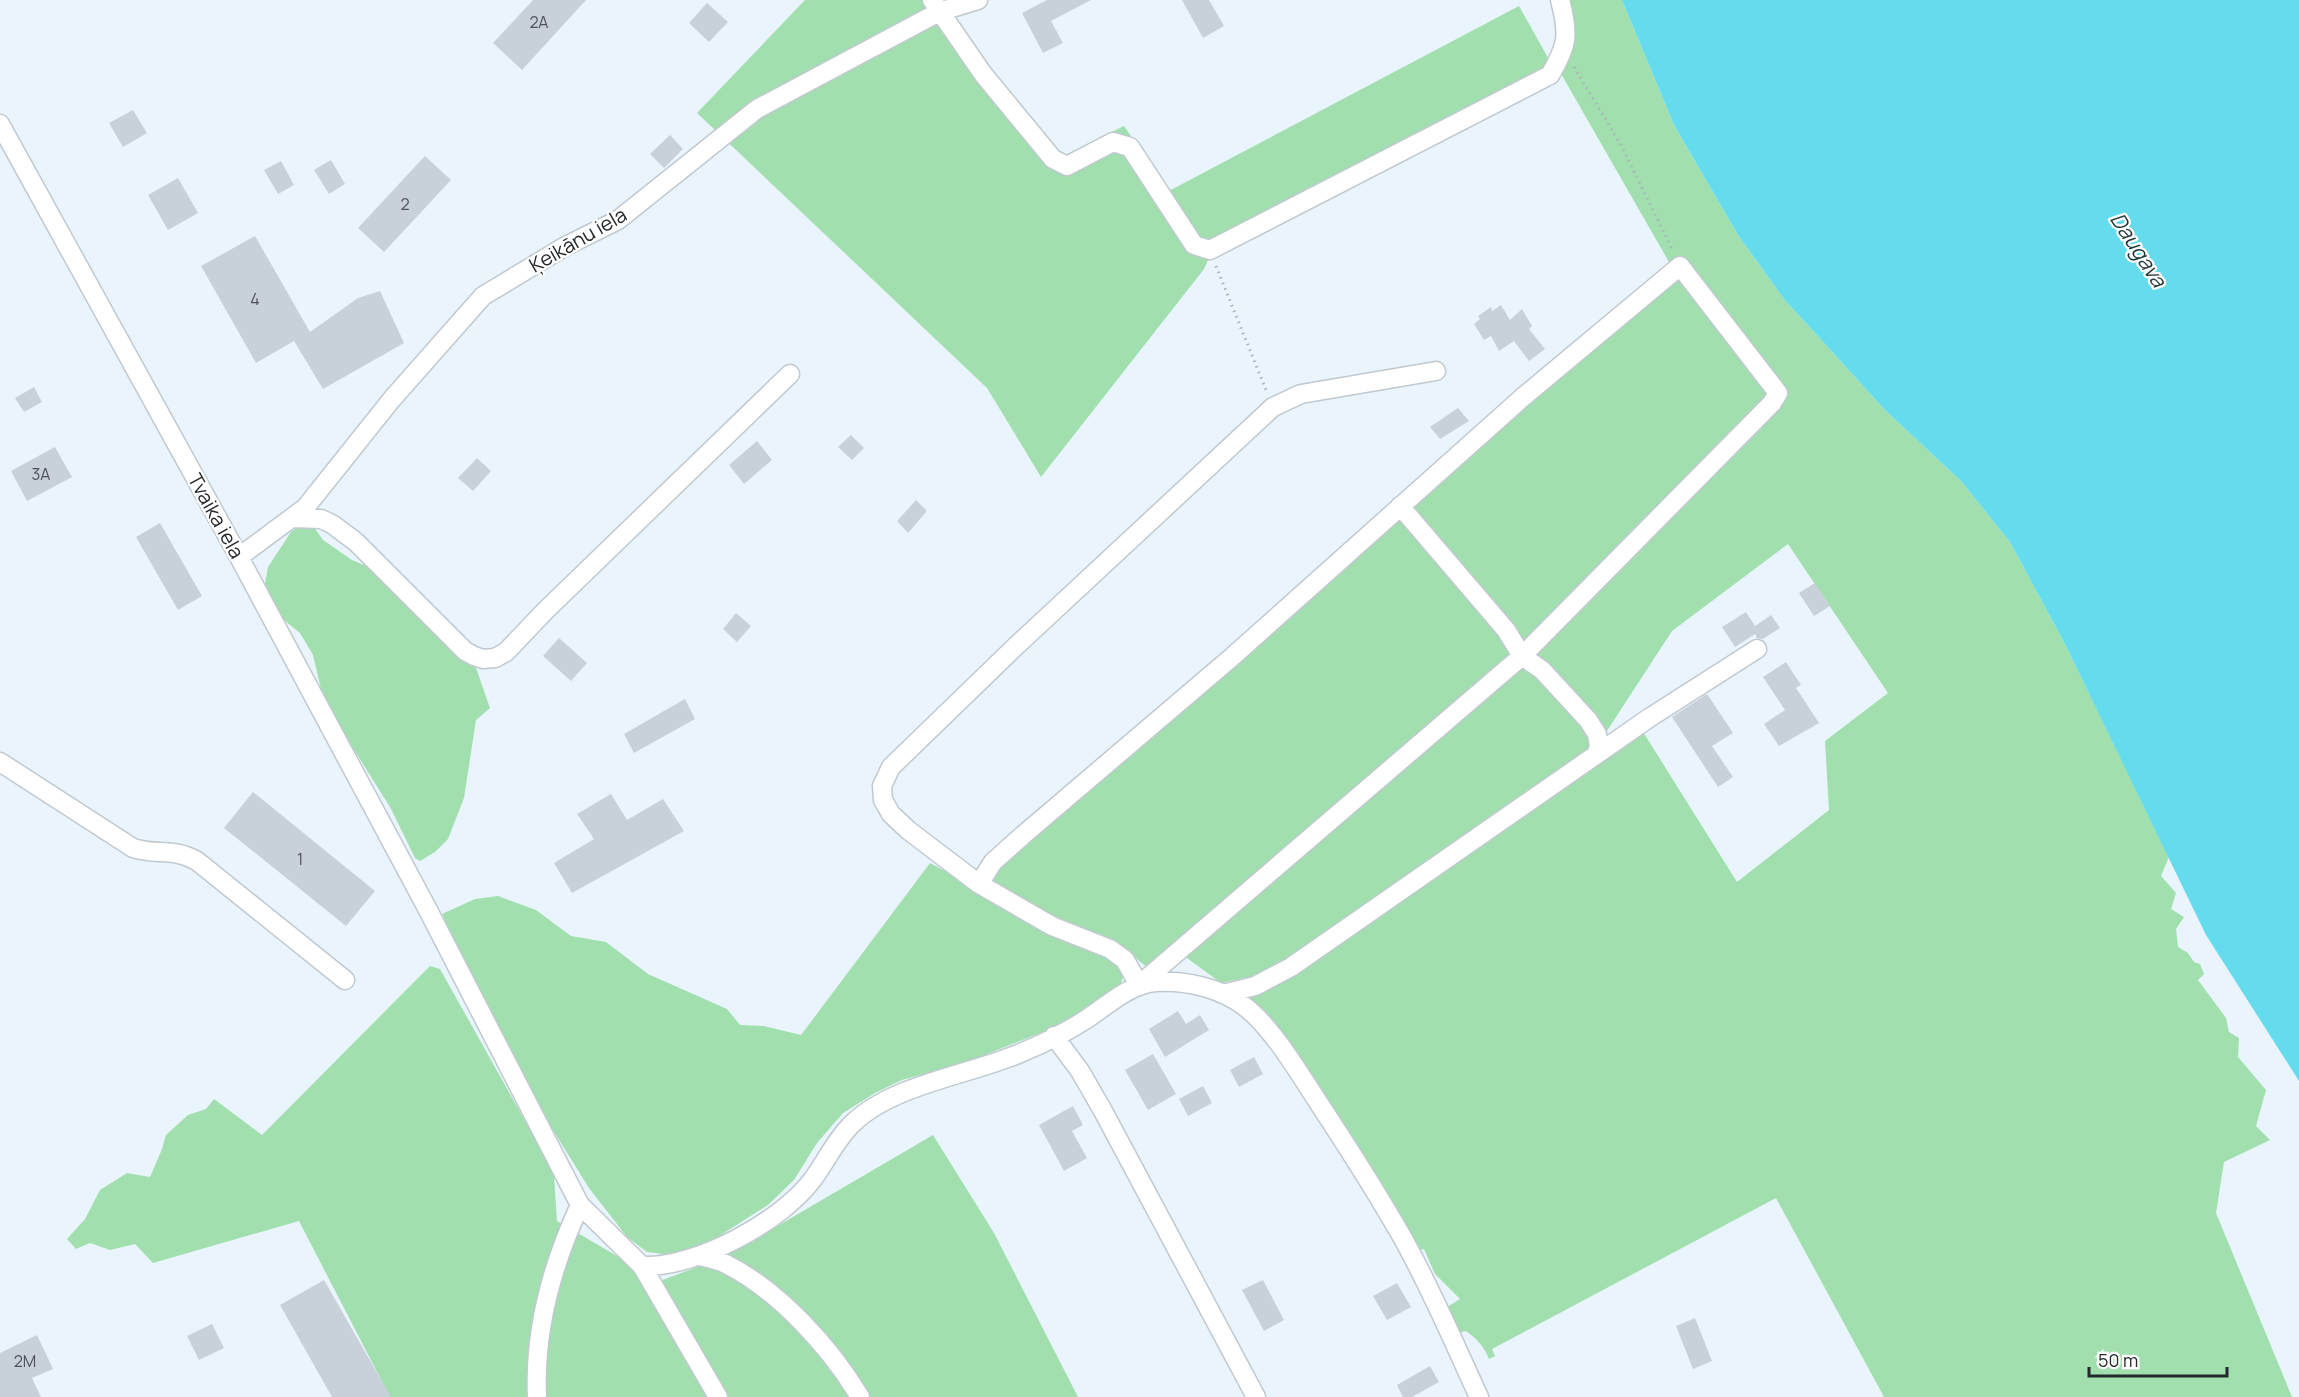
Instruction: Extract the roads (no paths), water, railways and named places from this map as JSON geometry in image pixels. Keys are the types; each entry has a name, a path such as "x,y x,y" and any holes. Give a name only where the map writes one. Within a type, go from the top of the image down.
{"street":[{"name":"Ķeikānu iela","path":"239,557 305,508 392,399 483,296 564,247 618,220 757,109 936,6 978,0"},
{"path":"936,6 983,74 1053,159 1067,166 1113,142 1130,147 1194,244 1210,250 1550,75 1564,51 1566,22 1560,0"},
{"name":"Tvaika iela","path":"0,124 239,557 428,910 580,1205 642,1266 718,1397"},
{"path":"642,1266 675,1263 716,1250 792,1202 813,1179 834,1144 854,1122 874,1106 903,1093 1018,1054 1083,1022 1139,985 1522,656 1772,403 1778,393 1680,266 1523,398 1232,657 1022,836 993,862 979,884"},
{"path":"1139,985 1125,960 1110,949 1052,926 979,884 934,851 891,814 884,800 882,786 885,775 1016,646 1273,407 1301,394 1436,371"},
{"path":"292,518 313,518 332,524 356,542 385,569 465,651 483,659 495,658 507,652 545,611 790,374"},
{"path":"1400,506 1506,630 1522,656 1542,670 1588,720 1597,734 1599,746 1596,755"},
{"path":"1223,994 1255,986 1291,967 1692,689 1758,649"},
{"path":"0,762 133,848 144,851 178,852 197,861 345,980"},
{"path":"1139,985 1174,982 1198,986 1223,994 1244,1006 1264,1026 1301,1076 1357,1161 1402,1237 1479,1397"},
{"path":"1054,1036 1080,1071 1103,1111 1256,1397"},
{"path":"537,1397 540,1329 552,1275 580,1205"},
{"path":"699,1256 725,1263 786,1307 844,1370 860,1397"}],"water":[{"name":"Daugava","path":"1622,0 2299,0 2299,1081 2206,935 2066,646 2010,542 1961,481 1885,410 1784,299 1738,235 1674,125"}]}
